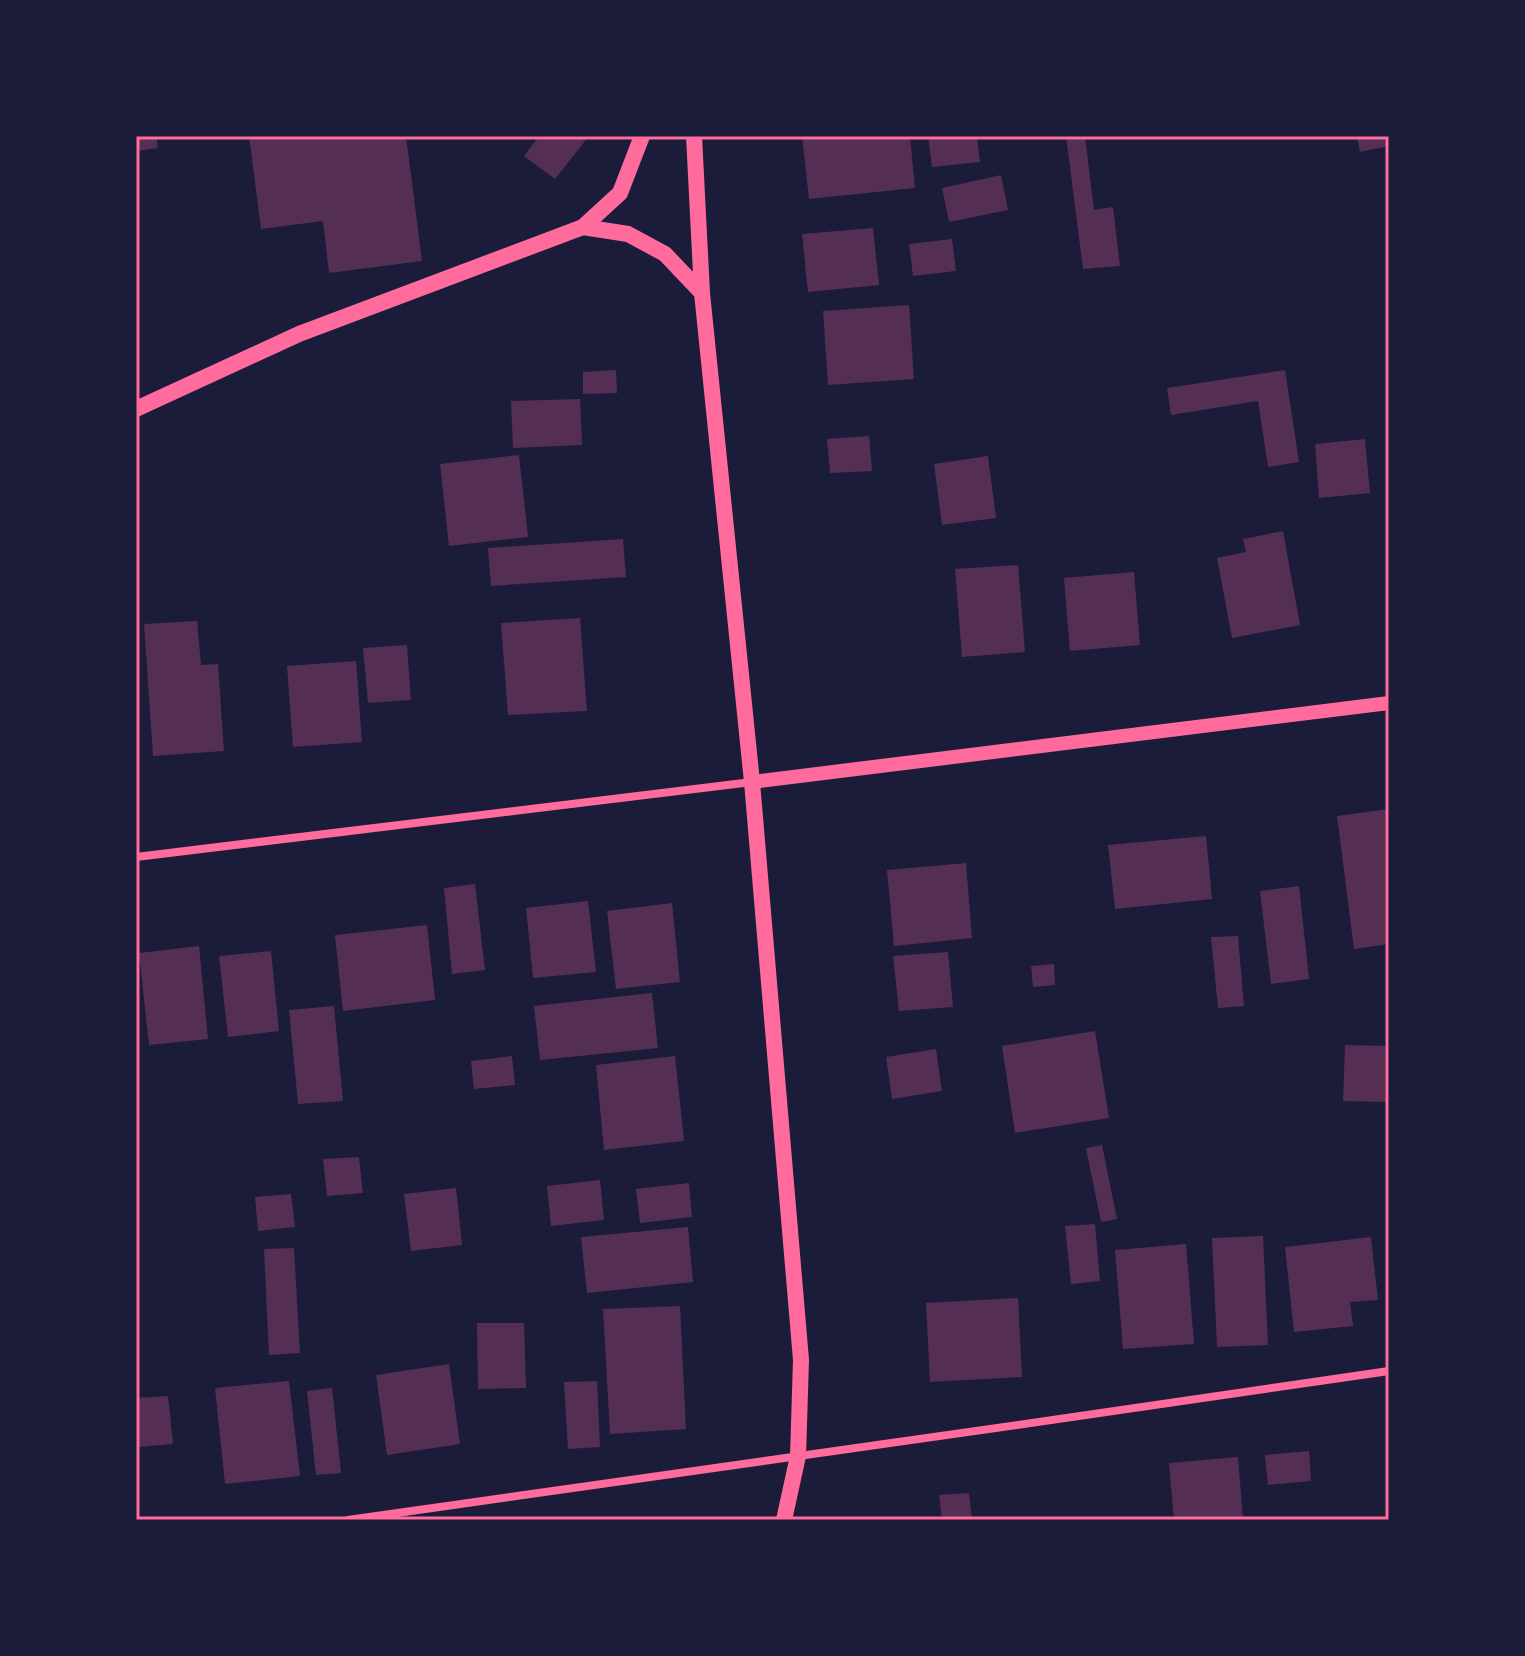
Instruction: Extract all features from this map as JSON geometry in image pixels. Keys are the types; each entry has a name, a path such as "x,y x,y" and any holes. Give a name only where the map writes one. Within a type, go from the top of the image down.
{"main road":[{"path":"136,409 299,334 583,227 620,193 642,136"},
{"path":"694,136 702,293 752,782 801,1360 798,1456 784,1520"},
{"path":"583,227 628,234 665,254 702,293"}],"street":[{"path":"136,857 1389,703"},
{"path":"348,1520 1389,1371"}],"building":[{"path":"136,136 156,136 158,148 136,151"},
{"path":"249,136 406,136 422,261 329,273 323,221 261,229"},
{"path":"539,136 589,136 555,179 524,156"},
{"path":"802,136 910,136 915,188 809,199"},
{"path":"928,136 977,136 980,162 932,167"},
{"path":"1066,136 1085,136 1094,210 1113,207 1120,266 1083,269"},
{"path":"1357,136 1389,136 1389,146 1360,152"},
{"path":"1001,175 1008,210 949,222 942,188"},
{"path":"873,228 879,285 808,292 802,234"},
{"path":"952,239 956,271 913,276 909,244"},
{"path":"909,305 914,379 828,385 823,311"},
{"path":"616,370 617,393 583,394 583,372"},
{"path":"1285,370 1299,462 1268,467 1258,401 1171,415 1167,388"},
{"path":"580,399 582,445 513,448 511,401"},
{"path":"869,436 872,471 830,473 827,439"},
{"path":"1365,439 1370,493 1319,498 1315,444"},
{"path":"519,455 528,537 449,546 440,464"},
{"path":"988,456 996,518 942,525 934,464"},
{"path":"1283,531 1300,625 1232,638 1217,558 1246,552 1243,539"},
{"path":"623,539 626,577 491,586 488,548"},
{"path":"1018,565 1025,652 962,657 955,569"},
{"path":"1134,572 1140,645 1070,651 1064,578"},
{"path":"580,618 587,711 508,715 501,623"},
{"path":"197,621 201,665 218,664 224,751 153,756 144,624"},
{"path":"407,645 411,700 368,703 363,648"},
{"path":"356,661 362,742 293,747 287,666"},
{"path":"1389,809 1389,944 1354,949 1337,816"},
{"path":"1206,836 1212,899 1115,909 1108,845"},
{"path":"966,863 972,938 894,946 887,870"},
{"path":"475,884 485,970 452,974 444,888"},
{"path":"1299,886 1309,979 1271,984 1260,891"},
{"path":"588,901 596,972 533,978 526,908"},
{"path":"672,903 680,982 616,989 607,911"},
{"path":"427,925 435,1000 343,1011 335,935"},
{"path":"1238,936 1244,1006 1218,1008 1211,937"},
{"path":"199,946 208,1039 149,1045 139,953"},
{"path":"271,951 279,1031 228,1037 219,956"},
{"path":"948,952 953,1007 899,1011 893,956"},
{"path":"1054,964 1055,985 1033,987 1031,966"},
{"path":"652,993 658,1048 540,1060 534,1006"},
{"path":"334,1006 343,1101 298,1104 289,1010"},
{"path":"1095,1031 1109,1118 1015,1133 1002,1046"},
{"path":"1345,1045 1388,1046 1387,1102 1343,1101"},
{"path":"936,1049 942,1091 892,1099 886,1057"},
{"path":"512,1056 515,1085 474,1089 471,1061"},
{"path":"675,1056 684,1141 604,1150 596,1065"},
{"path":"1102,1145 1117,1219 1101,1222 1086,1148"},
{"path":"359,1157 363,1193 327,1196 323,1159"},
{"path":"600,1180 604,1220 551,1226 547,1186"},
{"path":"689,1183 692,1217 640,1223 636,1189"},
{"path":"456,1188 462,1245 411,1251 404,1194"},
{"path":"291,1194 295,1227 258,1231 255,1197"},
{"path":"1095,1224 1100,1281 1071,1284 1065,1226"},
{"path":"688,1227 693,1282 587,1293 581,1237"},
{"path":"1263,1236 1268,1345 1217,1347 1212,1238"},
{"path":"1371,1237 1378,1300 1350,1302 1353,1326 1294,1332 1285,1247"},
{"path":"1186,1244 1194,1344 1123,1349 1115,1250"},
{"path":"294,1248 300,1353 269,1355 264,1249"},
{"path":"1018,1298 1022,1377 930,1382 926,1303"},
{"path":"680,1306 686,1429 610,1434 603,1309"},
{"path":"477,1323 524,1323 526,1388 478,1389"},
{"path":"449,1364 460,1444 387,1455 376,1375"},
{"path":"289,1381 300,1476 225,1484 215,1388"},
{"path":"597,1381 600,1447 568,1449 564,1382"},
{"path":"332,1388 341,1473 316,1475 307,1391"},
{"path":"168,1396 173,1444 139,1447 136,1398"},
{"path":"1309,1451 1311,1481 1268,1485 1265,1455"},
{"path":"1238,1457 1243,1520 1174,1520 1169,1463"},
{"path":"969,1493 972,1520 942,1520 939,1495"}]}
